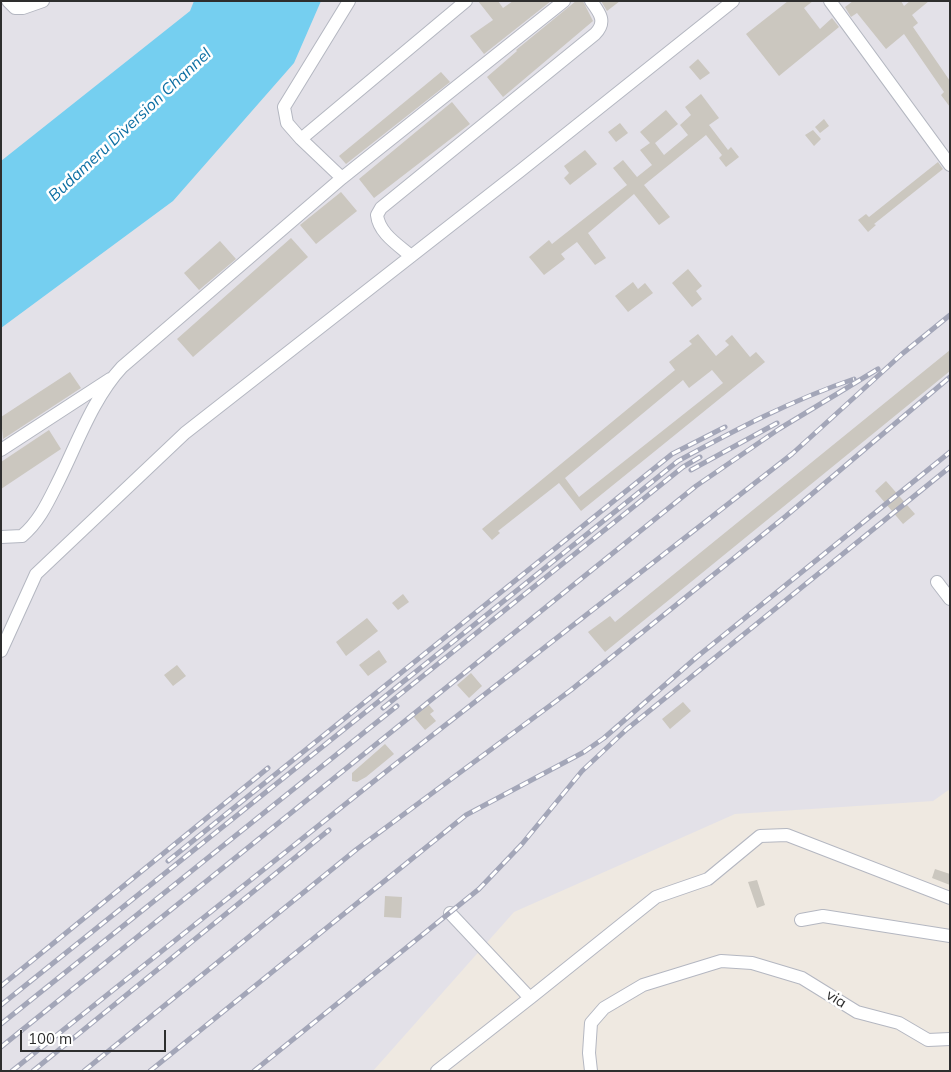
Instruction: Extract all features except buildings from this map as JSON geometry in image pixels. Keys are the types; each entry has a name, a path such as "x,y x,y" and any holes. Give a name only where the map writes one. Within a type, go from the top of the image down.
{"street":[{"path":"8,1 15,8 22,8 43,1"},
{"path":"342,178 301,139 288,123 284,107 290,93 349,1"},
{"path":"301,139 466,1"},
{"path":"1,450 112,377 342,178 564,1"},
{"path":"411,256 384,232 378,224 377,215 381,208 595,34 602,27 602,19 591,1"},
{"path":"1,651 36,574 185,433 733,1"},
{"path":"830,1 950,165"},
{"path":"1,536 22,536 32,528 47,504 112,377"},
{"path":"937,582 950,599"},
{"path":"437,1071 656,897 708,879 760,836 787,835 950,898"},
{"path":"450,912 530,998"},
{"path":"801,920 823,916 950,936"},
{"name":"via","path":"591,1071 589,1053 591,1023 604,1008 643,985 721,961 752,964 802,978 857,1012 899,1022 928,1040 950,1039"}],"shaded area":[{"path":"1,1 950,1 950,789 933,801 735,814 514,912 373,1071 1,1071"}],"water":[{"name":"Budameru Diversion Channel","path":"194,1 321,1 294,63 173,201 1,328 1,161 190,11"}],"railway":[{"path":"12,1071 393,766 792,454 902,354 950,315"},
{"path":"1,1047 696,486 779,429 878,369"},
{"path":"84,1071 357,849 571,690 786,516 950,377"},
{"path":"1,1005 678,461 786,406 854,379"},
{"path":"691,470 777,423"},
{"path":"168,861 672,454 725,427"},
{"path":"150,1071 466,815 584,752 604,738 698,656 950,452"},
{"path":"383,708 683,467 700,457"},
{"path":"254,1071 479,889 522,844 582,771 627,729 950,467"},
{"path":"1,1024 397,706"},
{"path":"1,986 268,768"},
{"path":"33,1071 329,830"}]}
